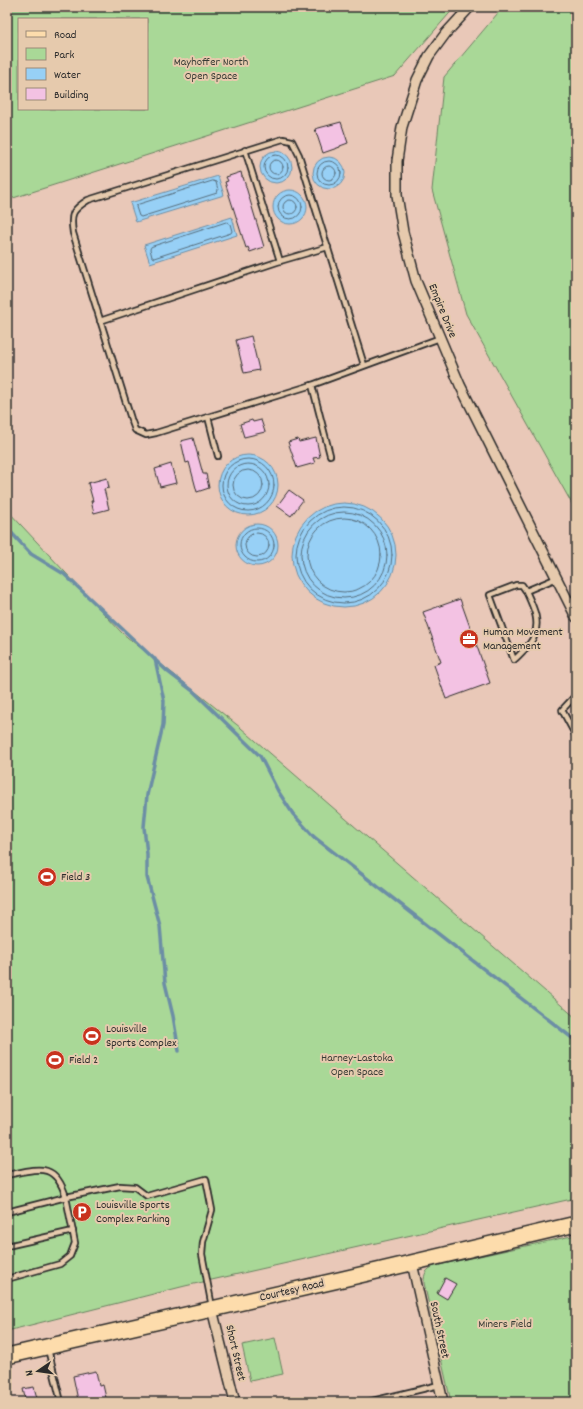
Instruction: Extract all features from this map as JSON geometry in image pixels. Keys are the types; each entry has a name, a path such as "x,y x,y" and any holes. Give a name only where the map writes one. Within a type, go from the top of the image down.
{"main road":[{"name":"Courtesy Road","path":"7,1356 576,1224"}],"street":[{"name":"Empire Drive","path":"470,7 446,33 430,56 417,80 402,127 397,161 397,195 403,232 416,281 460,385 576,617"},
{"name":"South Street","path":"412,1263 444,1402"},
{"name":"Short Street","path":"212,1309 235,1402"}],"lane":[{"path":"364,365 299,155 292,141 283,139 245,150 88,200 77,207 71,220 73,233 135,430 146,434 151,434 312,385 440,338"},
{"path":"245,150 280,261"},
{"path":"100,321 280,261 328,247"},
{"path":"312,385 330,455"},
{"path":"208,417 218,456"},
{"path":"526,591 557,578"},
{"path":"516,585 522,585 526,591 534,608 537,623 534,636 514,660 490,595 516,585"},
{"path":"576,695 562,710 576,736"},
{"path":"7,1175 42,1169 53,1174 62,1184 75,1243 70,1256 60,1264 7,1279"},
{"path":"7,1212 66,1197 120,1186 135,1187 147,1196 206,1179 212,1210 203,1242 202,1254 212,1309"},
{"path":"7,1246 73,1231"},
{"path":"48,1347 60,1402"},
{"path":"368,1402 439,1385"},
{"path":"404,1394 406,1402"}],"green space":[{"name":"Mayhoffer North Open Space","path":"7,7 455,7 395,76 7,200"},
{"path":"503,7 576,7 576,511 466,314 432,190 444,77"},
{"name":"Harney-Lastoka Open Space","path":"7,510 122,633 241,728 576,1018 576,1198 185,1286 7,1331"},
{"name":"Miners Field","path":"576,1235 576,1402 451,1402 424,1283 426,1272 434,1266"},
{"path":"275,1338 283,1374 250,1381 242,1345"}],"water":[{"path":"273,151 279,151 288,155 292,167 288,179 279,183 273,183 264,179 260,170 260,164 264,155"},
{"path":"326,157 332,157 342,164 345,173 344,179 338,186 332,189 326,189 316,182 313,176 313,170 320,160"},
{"path":"218,176 224,195 136,222 130,203"},
{"path":"290,190 302,195 307,207 302,219 290,224 278,219 273,207 278,195"},
{"path":"232,217 237,235 150,263 144,245"},
{"path":"248,455 265,460 273,468 278,485 273,502 265,510 248,515 231,510 223,502 218,485 223,468 231,460"},
{"path":"344,503 364,507 381,518 392,535 396,555 392,575 381,592 364,603 344,607 324,603 307,592 296,575 292,555 296,535 307,518 324,507"},
{"path":"257,524 272,530 278,545 272,560 257,566 242,560 236,545 242,530"}],"building":[{"path":"341,122 348,143 323,153 315,129"},
{"path":"241,172 264,247 250,252 248,247 246,248 225,182 228,181 226,177"},
{"path":"251,336 259,370 244,373 236,340"},
{"path":"252,420 253,422 261,420 265,432 244,437 240,424"},
{"path":"193,438 203,474 206,474 209,488 197,492 189,462 186,463 181,441"},
{"path":"316,438 320,457 313,458 315,463 297,468 288,442 298,439 299,442"},
{"path":"171,464 176,483 160,487 155,469"},
{"path":"107,478 109,488 104,489 109,509 94,513 91,501 93,501 88,483"},
{"path":"289,490 303,500 291,516 277,506"},
{"path":"460,599 490,683 446,699 434,665 441,662 423,612"},
{"path":"445,1278 456,1284 447,1299 437,1293"},
{"path":"96,1371 99,1386 103,1385 107,1402 80,1402 78,1400 73,1376"},
{"path":"34,1387 38,1402 26,1402 23,1389"}],"waterway":[{"path":"7,528 31,554 64,574 167,671 193,691 260,756 278,791 293,814 314,837 576,1041"},
{"path":"155,659 164,701 163,725 147,795 144,827 147,854 147,877 160,926 165,983 179,1051"}],"place":[{"name":"Human Movement Management","path":"469,639"},
{"name":"Field 3","path":"47,877"},
{"name":"Louisville Sports Complex","path":"92,1036"},
{"name":"Field 2","path":"55,1060"},
{"name":"Louisville Sports Complex Parking","path":"82,1212"}]}
